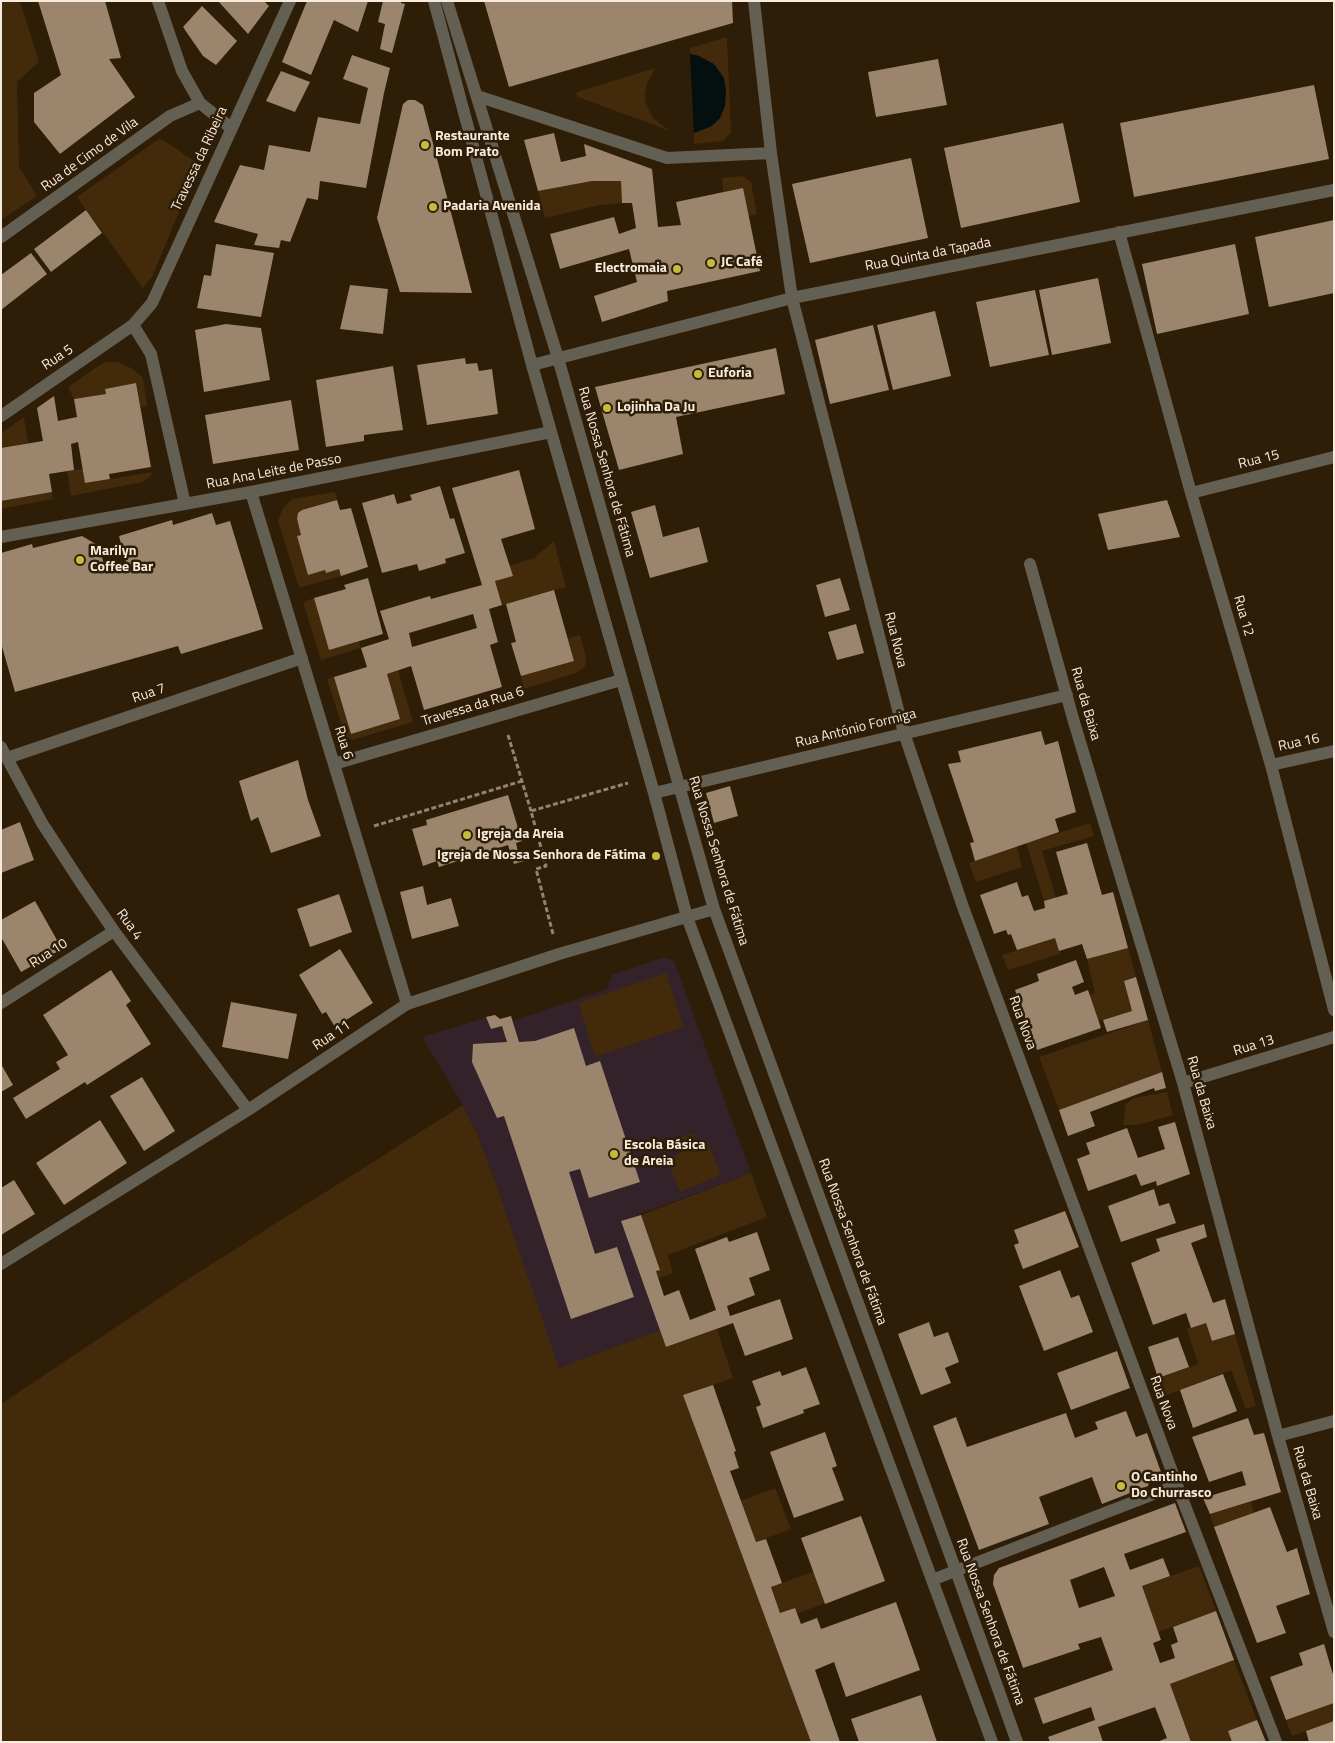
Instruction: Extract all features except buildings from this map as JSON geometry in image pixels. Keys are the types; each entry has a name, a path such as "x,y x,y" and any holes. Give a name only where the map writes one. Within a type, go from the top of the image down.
{"street":[{"path":"158,1 182,72 200,103 231,128"},
{"name":"Travessa da Ribeira","path":"133,325 152,303 290,1"},
{"path":"434,1 532,365 654,793 687,917 992,1742"},
{"name":"Rua Nossa Senhora de Fátima","path":"447,1 558,358 714,909 1017,1742"},
{"name":"Rua Nova","path":"754,1 771,154 792,298 904,732 963,907 1177,1485 1276,1742"},
{"path":"477,96 667,158 771,154"},
{"name":"Rua de Cimo de Vila","path":"1,237 170,116 200,103"},
{"name":"Rua Quinta da Tapada","path":"532,365 792,298 1334,190"},
{"name":"Rua 12","path":"1119,232 1191,493 1270,765 1334,1010"},
{"path":"133,325 151,354 185,504"},
{"name":"Rua 5","path":"1,416 133,325"},
{"name":"Rua Ana Leite de Passo","path":"1,537 251,492 551,432"},
{"name":"Rua 15","path":"1191,493 1334,457"},
{"name":"Rua 6","path":"251,492 407,1004"},
{"name":"Rua da Baixa","path":"1030,564 1067,695 1183,1083 1278,1436 1334,1632"},
{"name":"Rua 7","path":"4,752 302,658"},
{"name":"Travessa da Rua 6","path":"334,764 621,680"},
{"name":"Rua António Formiga","path":"654,793 904,732 1067,695"},
{"name":"Rua 16","path":"1270,765 1334,751"},
{"name":"Rua 4","path":"4,752 42,823 114,931 248,1110"},
{"name":"Rua 11","path":"1,1264 248,1110 407,1004 559,954 714,909"},
{"name":"Rua 10","path":"1,1003 114,931"},
{"name":"Rua 13","path":"1183,1083 1334,1037"},
{"path":"1278,1436 1334,1421"},
{"path":"932,1580 1177,1485"}],"path":[{"path":"502,714 546,866 536,869 559,954"},
{"path":"531,810 628,784 623,762 643,757"},
{"path":"354,832 522,781"}],"shaded area":[{"path":"1,1 20,1 39,62 17,82 19,166 37,196 1,220"},
{"path":"727,37 731,132 723,141 694,144 694,133 712,126 699,56 690,54 690,48"},
{"path":"690,54 699,56 714,64 724,78 726,91 725,106 720,118 712,126 694,133"},
{"path":"655,68 647,84 646,103 653,118 670,131 578,97 576,94 577,92"},
{"path":"160,138 199,164 152,277 143,288 77,197"},
{"path":"743,176 751,182 757,214 748,216 743,188 723,192 722,178"},
{"path":"592,181 621,181 622,203 600,205 545,218 538,191"},
{"path":"104,362 119,362 133,369 143,378 147,406 141,407 136,383 105,389 106,394 74,399 68,387"},
{"path":"24,417 28,443 1,448 1,433"},
{"path":"83,469 86,483 152,472 151,476 143,482 71,496 67,471"},
{"path":"52,492 53,499 1,509 1,501"},
{"path":"335,492 337,500 298,513 297,519 301,535 297,536 308,574 325,570 327,573 339,569 341,576 299,588 278,521 283,508 292,499"},
{"path":"554,541 566,587 502,605 495,581 509,566 534,558"},
{"path":"314,598 329,649 359,641 361,648 321,660 303,602"},
{"path":"580,635 586,657 585,667 576,673 524,689 521,676 574,661 568,638"},
{"path":"398,670 413,722 352,740 345,736 327,679 334,677 351,734 400,719 387,674"},
{"path":"1090,823 1094,836 1042,851 1056,898 1044,901 1026,843"},
{"path":"1017,846 1022,867 976,882 969,863"},
{"path":"1055,938 1060,954 1008,970 1002,955"},
{"path":"1128,948 1136,977 1124,981 1132,1011 1099,1021 1089,995 1095,993 1087,959"},
{"name":"Escola Básica de Areia","path":"661,958 668,958 674,961 751,1173 621,1221 660,1330 559,1369 497,1186 477,1134 463,1105 423,1039 425,1036 495,1015 500,1019 511,1016 513,1021 607,989 612,975"},
{"path":"666,973 684,1027 595,1057 578,1003"},
{"path":"1148,1020 1162,1072 1059,1110 1039,1057"},
{"path":"1167,1092 1173,1115 1138,1125 1123,1125 1126,1104 1134,1098"},
{"path":"463,1105 477,1134 497,1186 559,1368 660,1330 666,1347 717,1329 733,1378 684,1395 811,1742 1,1742 1,1404 191,1277"},
{"path":"693,1133 699,1147 708,1143 721,1175 680,1192 670,1167 677,1165 673,1156 681,1153 675,1140"},
{"path":"751,1173 767,1217 668,1255 673,1273 658,1278 656,1271 660,1269 641,1215"},
{"path":"1206,1323 1212,1341 1235,1334 1256,1406 1246,1409 1231,1370 1165,1396 1158,1378 1198,1364 1187,1329"},
{"path":"775,1488 791,1529 756,1542 740,1501"},
{"path":"1251,1502 1254,1513 1214,1527 1210,1514"},
{"path":"1199,1566 1216,1611 1158,1632 1142,1586"},
{"path":"814,1571 825,1603 797,1614 795,1608 780,1613 771,1587"},
{"path":"1234,1660 1257,1720 1229,1731 1232,1742 1191,1742 1170,1684"},
{"path":"1334,1703 1334,1721 1292,1736 1286,1720"}],"place":[{"name":"Restaurante Bom Prato","path":"425,145"},
{"name":"Padaria Avenida","path":"433,207"},
{"name":"JC Café","path":"711,263"},
{"name":"Electromaia","path":"677,269"},
{"name":"Euforia","path":"698,374"},
{"name":"Lojinha Da Ju","path":"607,408"},
{"name":"Marilyn Coffee Bar","path":"80,560"},
{"name":"Igreja da Areia","path":"467,835"},
{"name":"Igreja de Nossa Senhora de Fátima","path":"656,856"},
{"name":"Escola Básica de Areia","path":"614,1154"},
{"name":"O Cantinho Do Churrasco","path":"1121,1486"}]}
